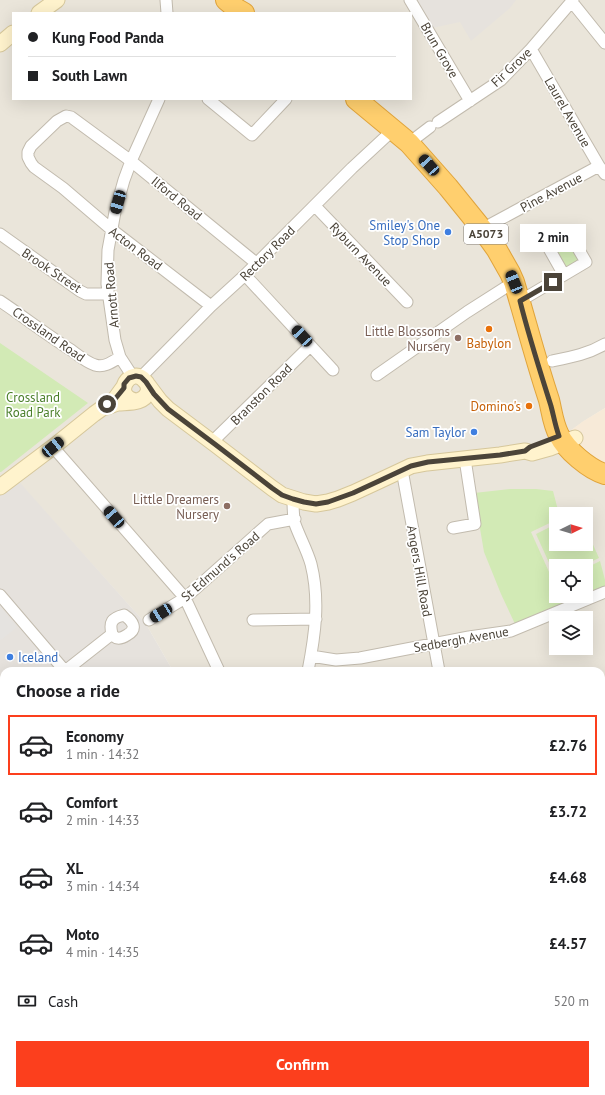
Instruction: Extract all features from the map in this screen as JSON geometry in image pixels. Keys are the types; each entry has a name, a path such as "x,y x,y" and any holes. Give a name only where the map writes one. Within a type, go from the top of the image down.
{"highway":[{"name":"A5073","path":"357,100 409,143 448,187 482,229 504,261 514,282 520,301 555,426 567,437 580,444 605,466"},
{"name":"A5073","path":"567,437 570,450 585,463 605,474"}],"street":[{"path":"41,12 57,0"},
{"path":"166,0 167,12"},
{"name":"Brun Grove","path":"410,0 470,101"},
{"path":"572,1 605,43"},
{"name":"Fir Grove","path":"409,143 434,124 501,80 531,49 572,1"},
{"path":"0,44 12,34"},
{"name":"Laurel Avenue","path":"531,49 602,170"},
{"name":"Arnott Road","path":"136,382 120,357 115,340 108,294 108,250 111,229 124,180 159,100"},
{"path":"209,100 252,135 285,100"},
{"name":"Acton Road","path":"96,135 71,117 66,116 57,121 31,146 28,152 28,157 31,163 111,229 211,306"},
{"name":"Rectory Road","path":"136,382 211,306 245,275 352,168 394,130"},
{"name":"Ilford Road","path":"96,135 131,161 256,263"},
{"name":"Pine Avenue","path":"482,229 602,170"},
{"name":"Ryburn Avenue","path":"315,206 408,302"},
{"name":"Brook Street","path":"0,234 80,291 86,294 108,294"},
{"path":"245,275 333,370"},
{"path":"520,301 564,275"},
{"path":"377,375 467,312 514,282"},
{"name":"Crossland Road","path":"0,301 66,347 95,365 102,366 120,357"},
{"path":"552,361 583,354 605,344"},
{"name":"Branston Road","path":"212,442 310,346"},
{"path":"100,410 116,404 138,401 146,396 148,389 136,382"},
{"path":"136,382 126,396 132,401 138,401 168,409"},
{"path":"136,382 154,394 168,409 282,495 316,504 328,502 353,493 411,466 428,462 525,451 532,453 550,448 567,437"},
{"path":"0,487 136,382"},
{"path":"53,447 185,598 217,667"},
{"path":"453,528 475,524 465,459"},
{"name":"Angers Hill Road","path":"402,470 438,667"},
{"path":"293,499 294,520 311,564 316,602 314,638 309,667"},
{"name":"St Edmund's Road","path":"149,620 185,598 268,524 294,520"},
{"name":"Sedbergh Avenue","path":"311,656 336,660 360,658 469,637 511,631 605,592"},
{"path":"0,595 62,667"},
{"path":"253,620 316,619"},
{"path":"70,667 112,634"}],"shaded area":[{"path":"0,0 605,0 605,408 570,431 563,421 555,426 605,474 605,667 171,667 146,624 14,477 0,488"},
{"path":"410,0 516,0 510,8 471,41 460,22 427,29"},
{"path":"605,408 605,466 580,444 570,431"},
{"path":"14,476 146,624 171,667 0,667 0,488"},
{"path":"0,607 17,627 1,640 0,639"}],"green space":[{"path":"569,233 586,262 564,275 547,245"},
{"name":"Crossland Road Park","path":"0,343 88,403 1,472 0,472"},
{"path":"510,489 536,489 553,491 557,507 549,507 549,523 531,532 549,572 549,603 564,603 515,624 484,552 474,493"},
{"path":"549,528 549,551 593,551 593,545 599,558 593,561 593,559 549,559 549,563 536,534"},
{"path":"600,561 605,586 593,591 593,564"}],"place":[{"name":"Smiley's One Stop Shop","path":"448,232"},
{"name":"Babylon","path":"489,329"},
{"name":"Little Blossoms Nursery","path":"458,338"},
{"name":"Domino's","path":"529,406"},
{"name":"Sam Taylor","path":"474,432"},
{"name":"Little Dreamers Nursery","path":"227,506"},
{"name":"Iceland","path":"10,657"}],"route":[{"path":"107,404 115,399 124,388 124,384 129,378 136,376 141,377 168,409 272,488 282,495 316,504 338,499 411,466 428,462 525,451 530,447 559,436 537,365 520,301 553,282"}]}
